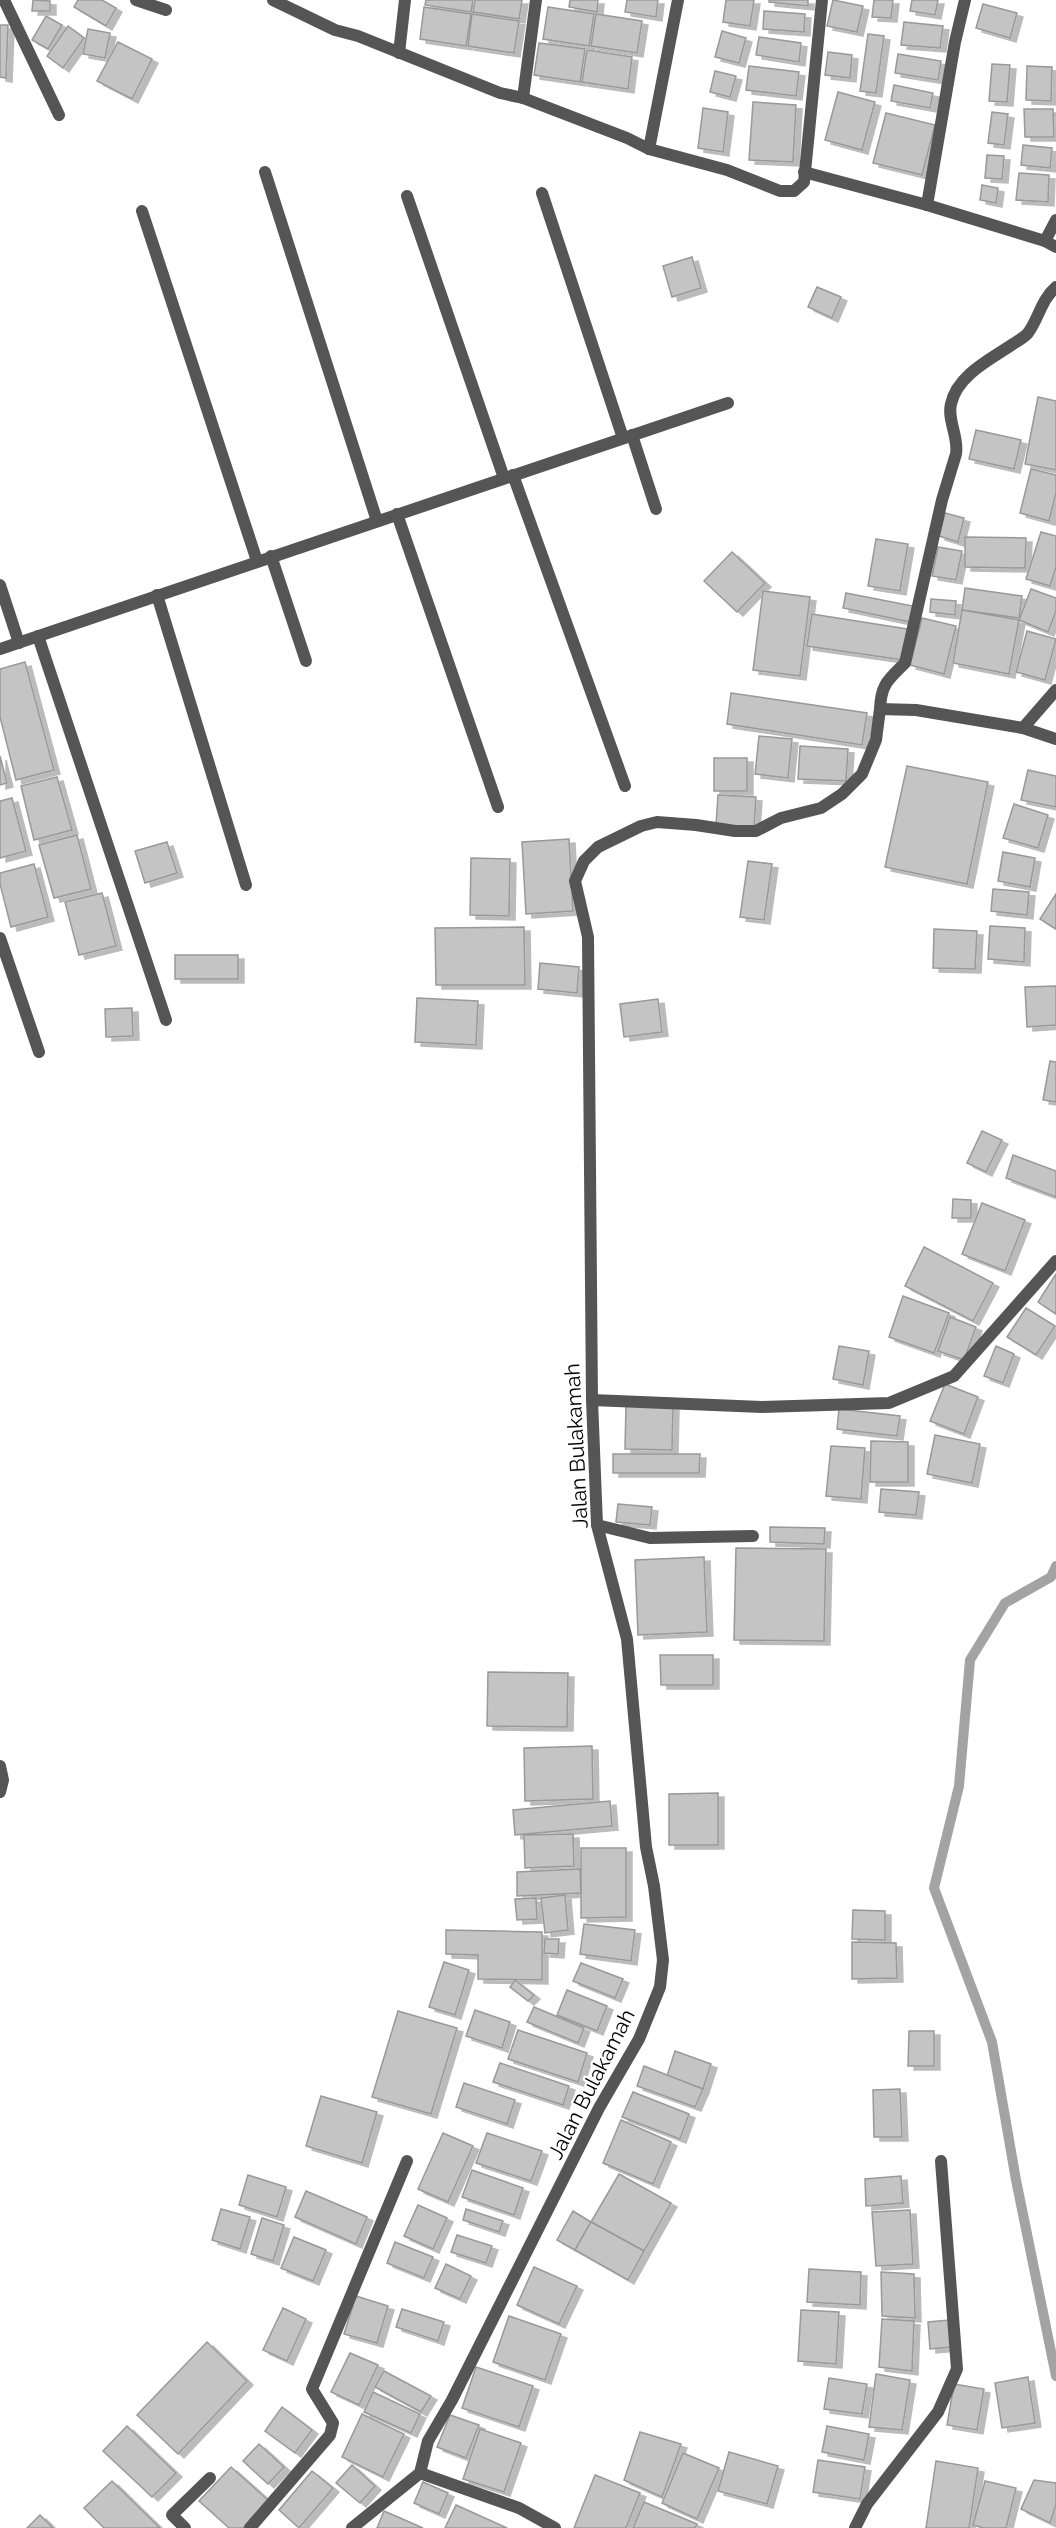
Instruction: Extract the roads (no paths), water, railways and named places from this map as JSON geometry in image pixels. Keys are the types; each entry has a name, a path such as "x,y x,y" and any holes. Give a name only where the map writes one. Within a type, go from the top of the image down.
{"street":[{"path":"4,0 59,115"},
{"path":"136,0 166,10"},
{"path":"273,0 335,30 358,36 500,93 523,98 627,138 649,149 727,170 780,191 794,191 804,182 822,0"},
{"path":"399,52 405,0"},
{"path":"523,98 536,0"},
{"path":"649,149 678,0"},
{"path":"927,205 955,42 965,0"},
{"path":"265,172 377,521"},
{"path":"804,172 927,205 1050,244 1056,220"},
{"path":"542,193 656,509"},
{"path":"406,196 508,476 625,786"},
{"path":"142,210 257,561"},
{"name":"Jalan Bulakamah","path":"420,2473 428,2441 452,2400 599,2108 639,2039 660,1987 663,1960 654,1886 646,1847 627,1639 597,1525 592,1400 588,937 575,881 584,861 598,847 641,826 657,822 735,831 756,831 781,818 821,808 843,794 862,774 876,740 880,691 905,663 942,500 956,454 957,446 951,414 954,395 961,383 976,370 1027,334 1047,295 1056,287"},
{"path":"0,649 728,403"},
{"path":"397,514 498,807"},
{"path":"271,556 306,661"},
{"path":"0,585 19,643"},
{"path":"157,595 246,885"},
{"path":"38,636 166,1020"},
{"path":"1023,728 1056,690"},
{"path":"880,709 916,710 1023,728 1056,739"},
{"path":"0,938 39,1052"},
{"path":"592,1400 762,1407 889,1403 954,1376 1056,1261"},
{"path":"597,1525 650,1538 753,1536"},
{"path":"0,1766 3,1780 0,1792"},
{"path":"250,2528 330,2435 333,2423 312,2389 407,2161"},
{"path":"855,2528 867,2504 938,2412 957,2369 941,2161"},
{"path":"352,2528 420,2473 519,2508 555,2528"},
{"path":"184,2528 172,2515 210,2478"}],"waterway":[{"path":"1056,1566 1051,1577 1005,1603 970,1660 959,1786 934,1888 992,2042 1016,2180 1056,2376"}]}
